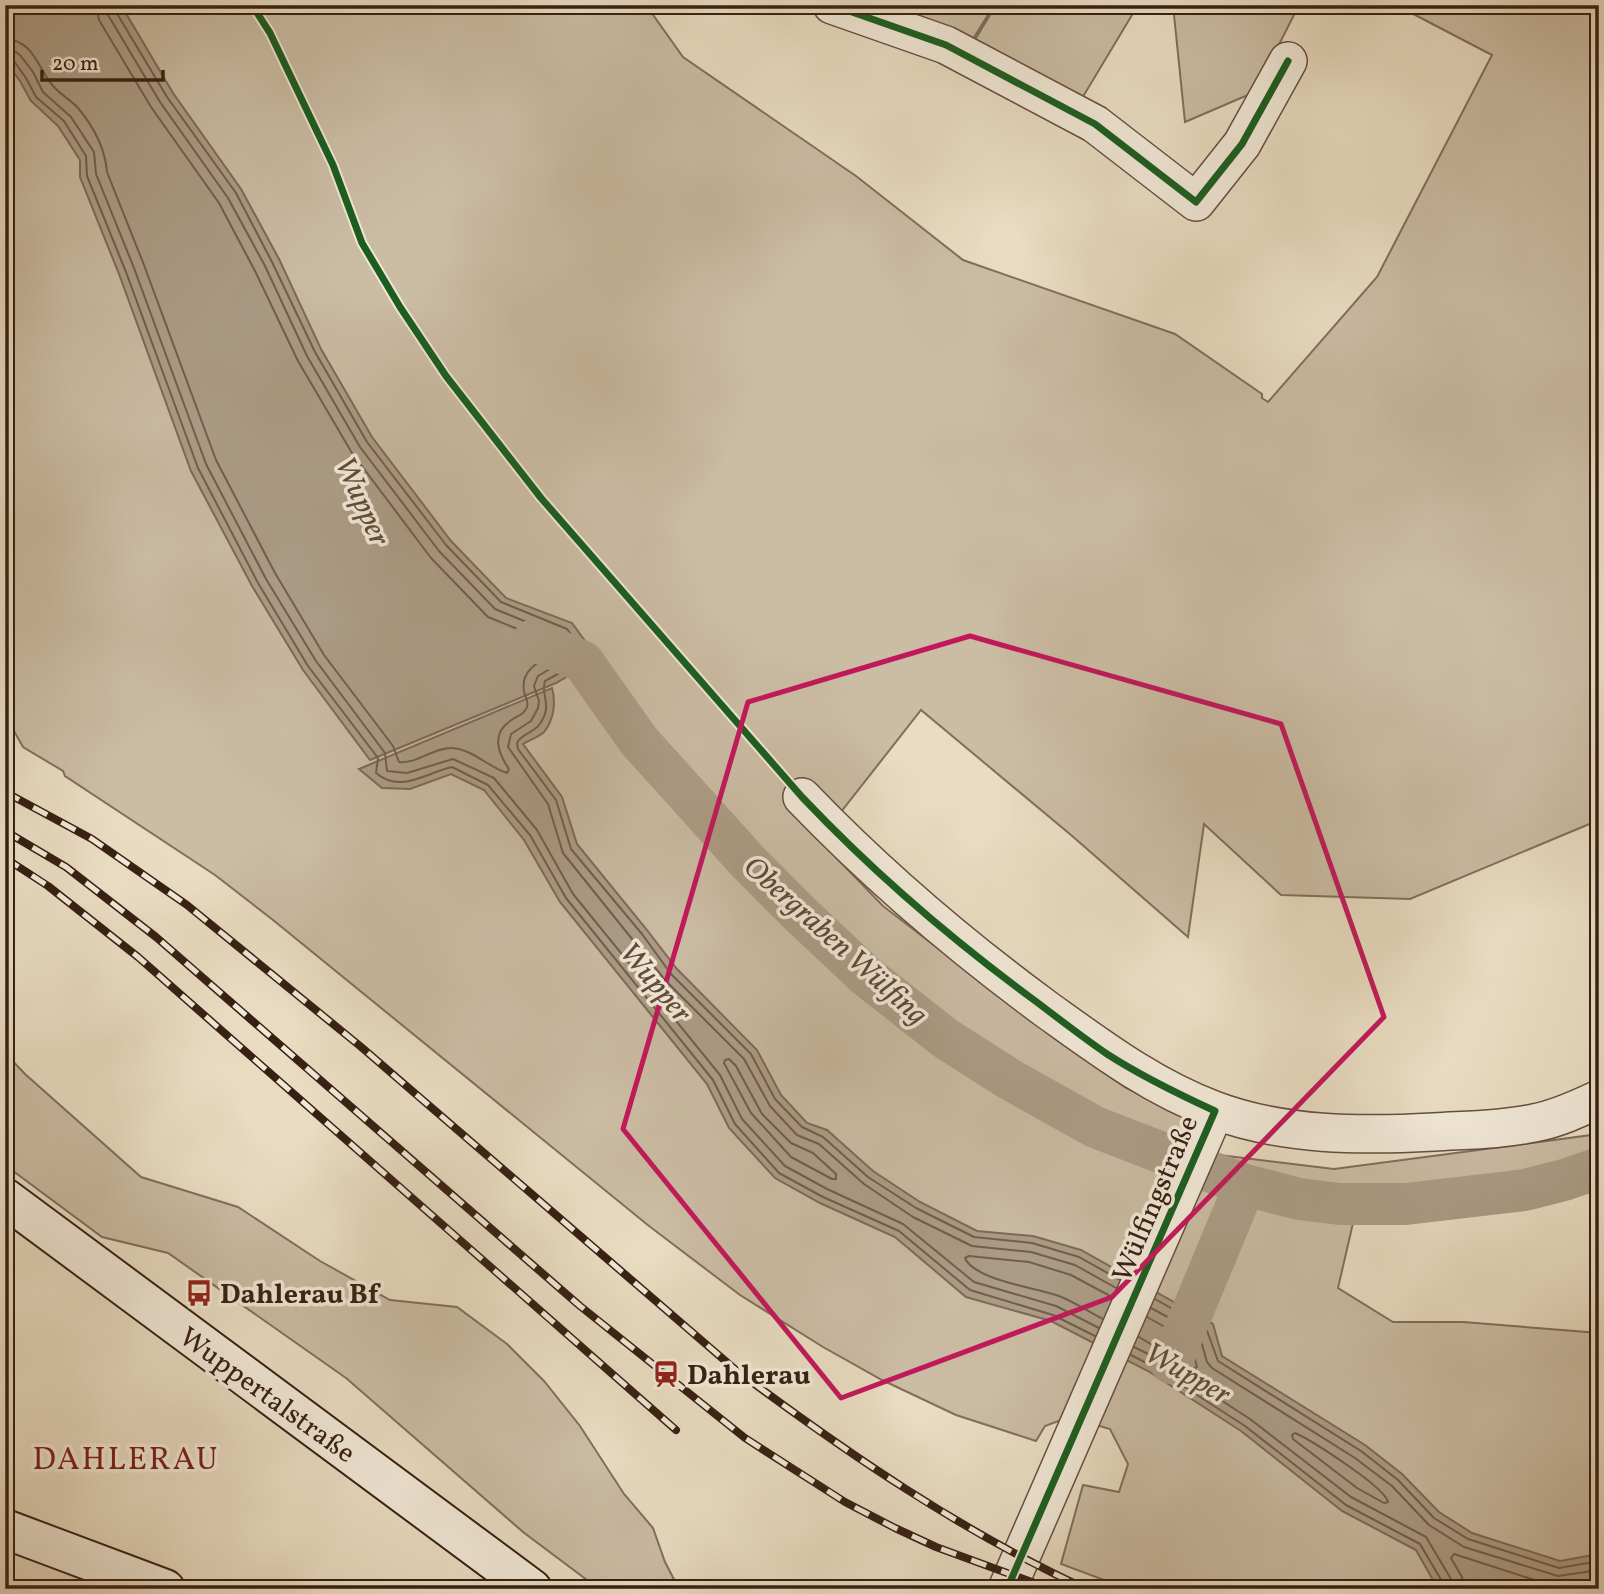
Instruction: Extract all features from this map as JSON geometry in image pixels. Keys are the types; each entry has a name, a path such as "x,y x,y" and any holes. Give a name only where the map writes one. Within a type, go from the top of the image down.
{"main road":[{"name":"Wuppertalstraße","path":"5,1198 532,1589"},
{"path":"5,1529 165,1589"}],"street":[{"path":"832,5 946,45 1095,124 1196,202 1242,144 1288,61"},
{"name":"Wülfingstraße","path":"802,797 838,835 908,899 994,971 1107,1054 1170,1091 1210,1122 1271,1125 1338,1135 1372,1135 1537,1123 1599,1099"},
{"name":"Wülfingstraße","path":"1007,1589 1210,1122"}],"highlighted area":[{"path":"970,636 1281,724 1384,1017 1112,1297 841,1398 623,1129 748,702"}],"shaded area":[{"path":"5,5 646,5 683,57 856,176 963,260 1175,334 1262,394 1262,398 1268,402 1377,277 1492,55 1396,5 1599,5 1599,820 1410,899 1281,895 1204,824 1188,937 921,710 819,840 883,906 1058,1040 1126,1088 1190,1117 1179,1150 1334,1169 1599,1134 1599,1187 1538,1199 1348,1221 1353,1223 1338,1288 1393,1322 1463,1322 1599,1333 1599,1589 1128,1589 1061,1564 1083,1485 1119,1492 1128,1464 1110,1429 1069,1417 1045,1426 1036,1441 956,1415 882,1380 740,1295 649,1226 215,875 65,776 63,771 23,747 5,715"},
{"path":"840,5 994,5 965,52"},
{"path":"996,5 1138,5 1075,110 967,53"},
{"path":"1173,5 1299,5 1255,92 1185,122"},
{"path":"5,1053 141,1177 238,1207 320,1261 390,1300 457,1307 507,1344 544,1381 580,1426 624,1494 653,1528 665,1562 679,1589 599,1589 523,1532 346,1378 168,1253 102,1237 5,1165"}],"water":[{"name":"Wupper","path":"5,5 121,5 173,93 241,189 279,259 321,349 372,437 451,541 506,598 572,623 598,659 556,683 370,760 303,670 252,586 191,471 119,274 80,177 80,160 58,126 31,101 5,61"},
{"name":"Wupper","path":"552,688 554,699 550,722 542,734 523,744 562,797 577,844 677,969 757,1050 781,1095 807,1123 827,1130 873,1171 920,1202 977,1231 1033,1236 1081,1250 1213,1324 1222,1356 1365,1445 1402,1474 1439,1512 1472,1533 1560,1561 1599,1554 1599,1589 1438,1589 1416,1550 1342,1511 1241,1431 1148,1371 1051,1321 966,1297 895,1237 820,1203 775,1178 729,1128 707,1084 560,902 524,840 484,790 451,774 410,789 382,788 359,769"}],"waterway":[{"name":"Obergraben Wülfing","path":"534,640 583,662 639,741 749,863 866,976 945,1038 1009,1079 1095,1127 1245,1185 1299,1199 1340,1204 1406,1204 1525,1190 1599,1168"},
{"name":"Wupper","path":"1171,1363 1245,1185"}],"railway":[{"path":"5,792 92,839 187,905 360,1046 737,1371 820,1432 906,1489 994,1542 1086,1589"},
{"path":"5,831 66,867 156,937 580,1306 745,1438 845,1502 895,1528 936,1547 1051,1589"},
{"path":"5,858 48,886 138,957 676,1430"}],"cycle path":[{"path":"252,5 270,33 333,165 362,243 446,376 541,498 802,797 885,878 1003,977 1098,1048 1146,1077 1215,1111 1007,1589"},
{"path":"832,5 946,45 1095,124 1196,202 1242,144 1288,61"}],"place":[{"name":"Dahlerau Bf","path":"199,1293"},
{"name":"Dahlerau","path":"666,1374"}],"district":[{"name":"DAHLERAU","path":"126,1458"}]}
